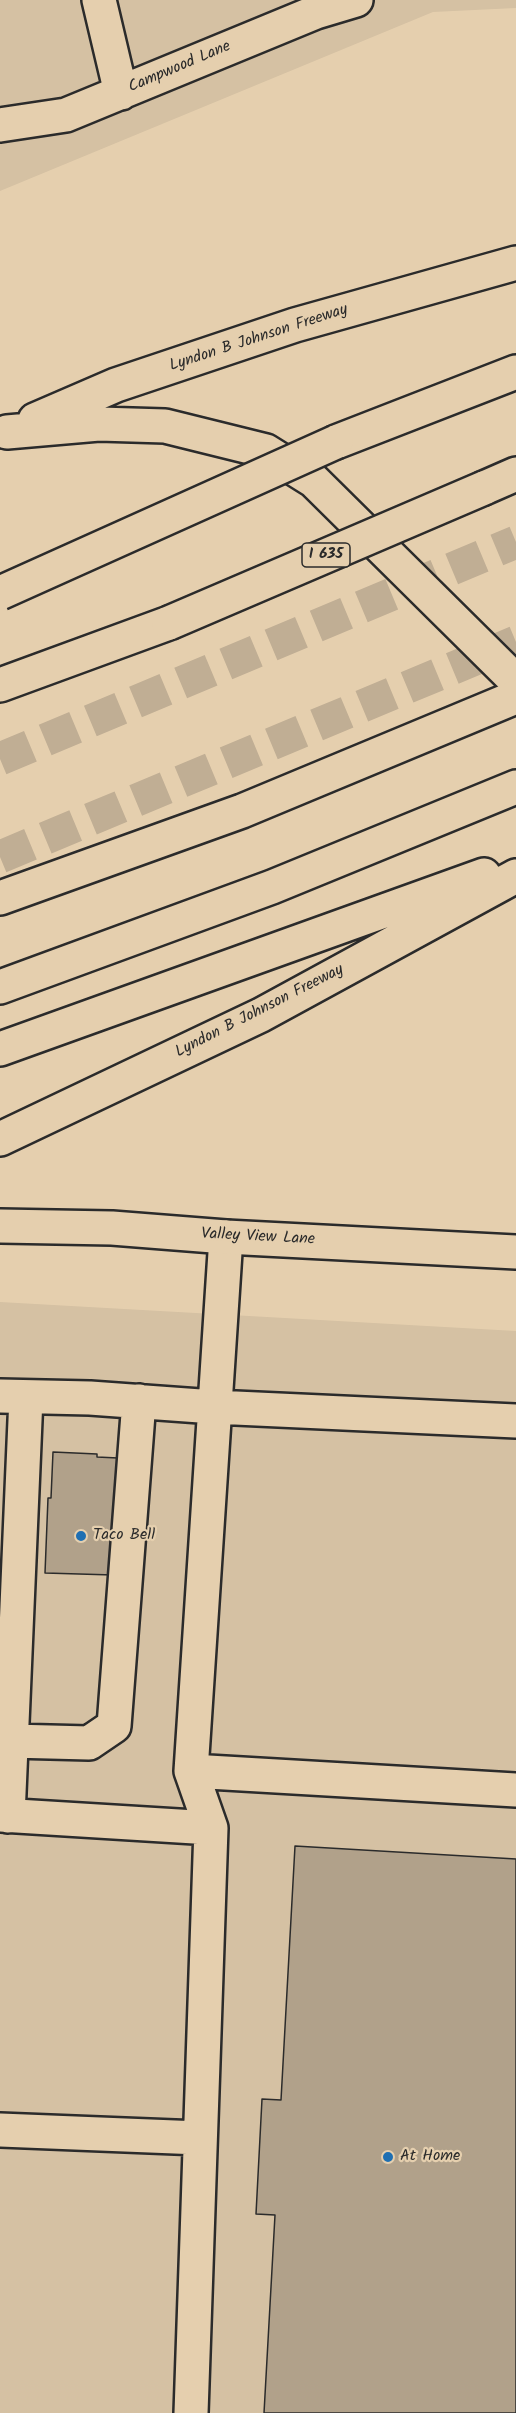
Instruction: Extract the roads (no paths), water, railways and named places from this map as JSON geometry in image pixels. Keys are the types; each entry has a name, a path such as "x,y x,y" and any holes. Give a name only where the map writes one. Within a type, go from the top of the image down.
{"main road":[{"path":"99,0 121,93"},
{"name":"Campwood Lane","path":"0,125 66,115 316,12 356,0"},
{"name":"Lyndon B Johnson Freeway","path":"4,433 116,385 296,325 516,263"},
{"path":"0,592 336,442 516,372"},
{"name":"Lyndon B Johnson Freeway","path":"4,433 99,424 165,426 266,451 314,481 516,681"},
{"name":"I 635","path":"0,685 169,622 516,474"},
{"path":"0,898 242,812 516,697"},
{"path":"0,987 272,886 516,787"},
{"path":"0,1049 516,863"},
{"name":"Lyndon B Johnson Freeway","path":"0,1139 261,1015 516,876"},
{"name":"Valley View Lane","path":"0,1226 112,1228 226,1237 516,1252"},
{"path":"191,2413 211,1828 191,1771 226,1237"},
{"path":"211,1828 4,1816 11,1741 13,1396 516,1421"},
{"path":"11,1741 89,1743 114,1726 139,1401"},
{"path":"191,1771 516,1790"},
{"path":"0,2130 200,2138"}],"tunnel":[{"path":"0,759 516,542"},
{"path":"0,857 516,642"}],"place":[{"name":"Taco Bell","path":"81,1536"},
{"name":"At Home","path":"388,2157"}]}
